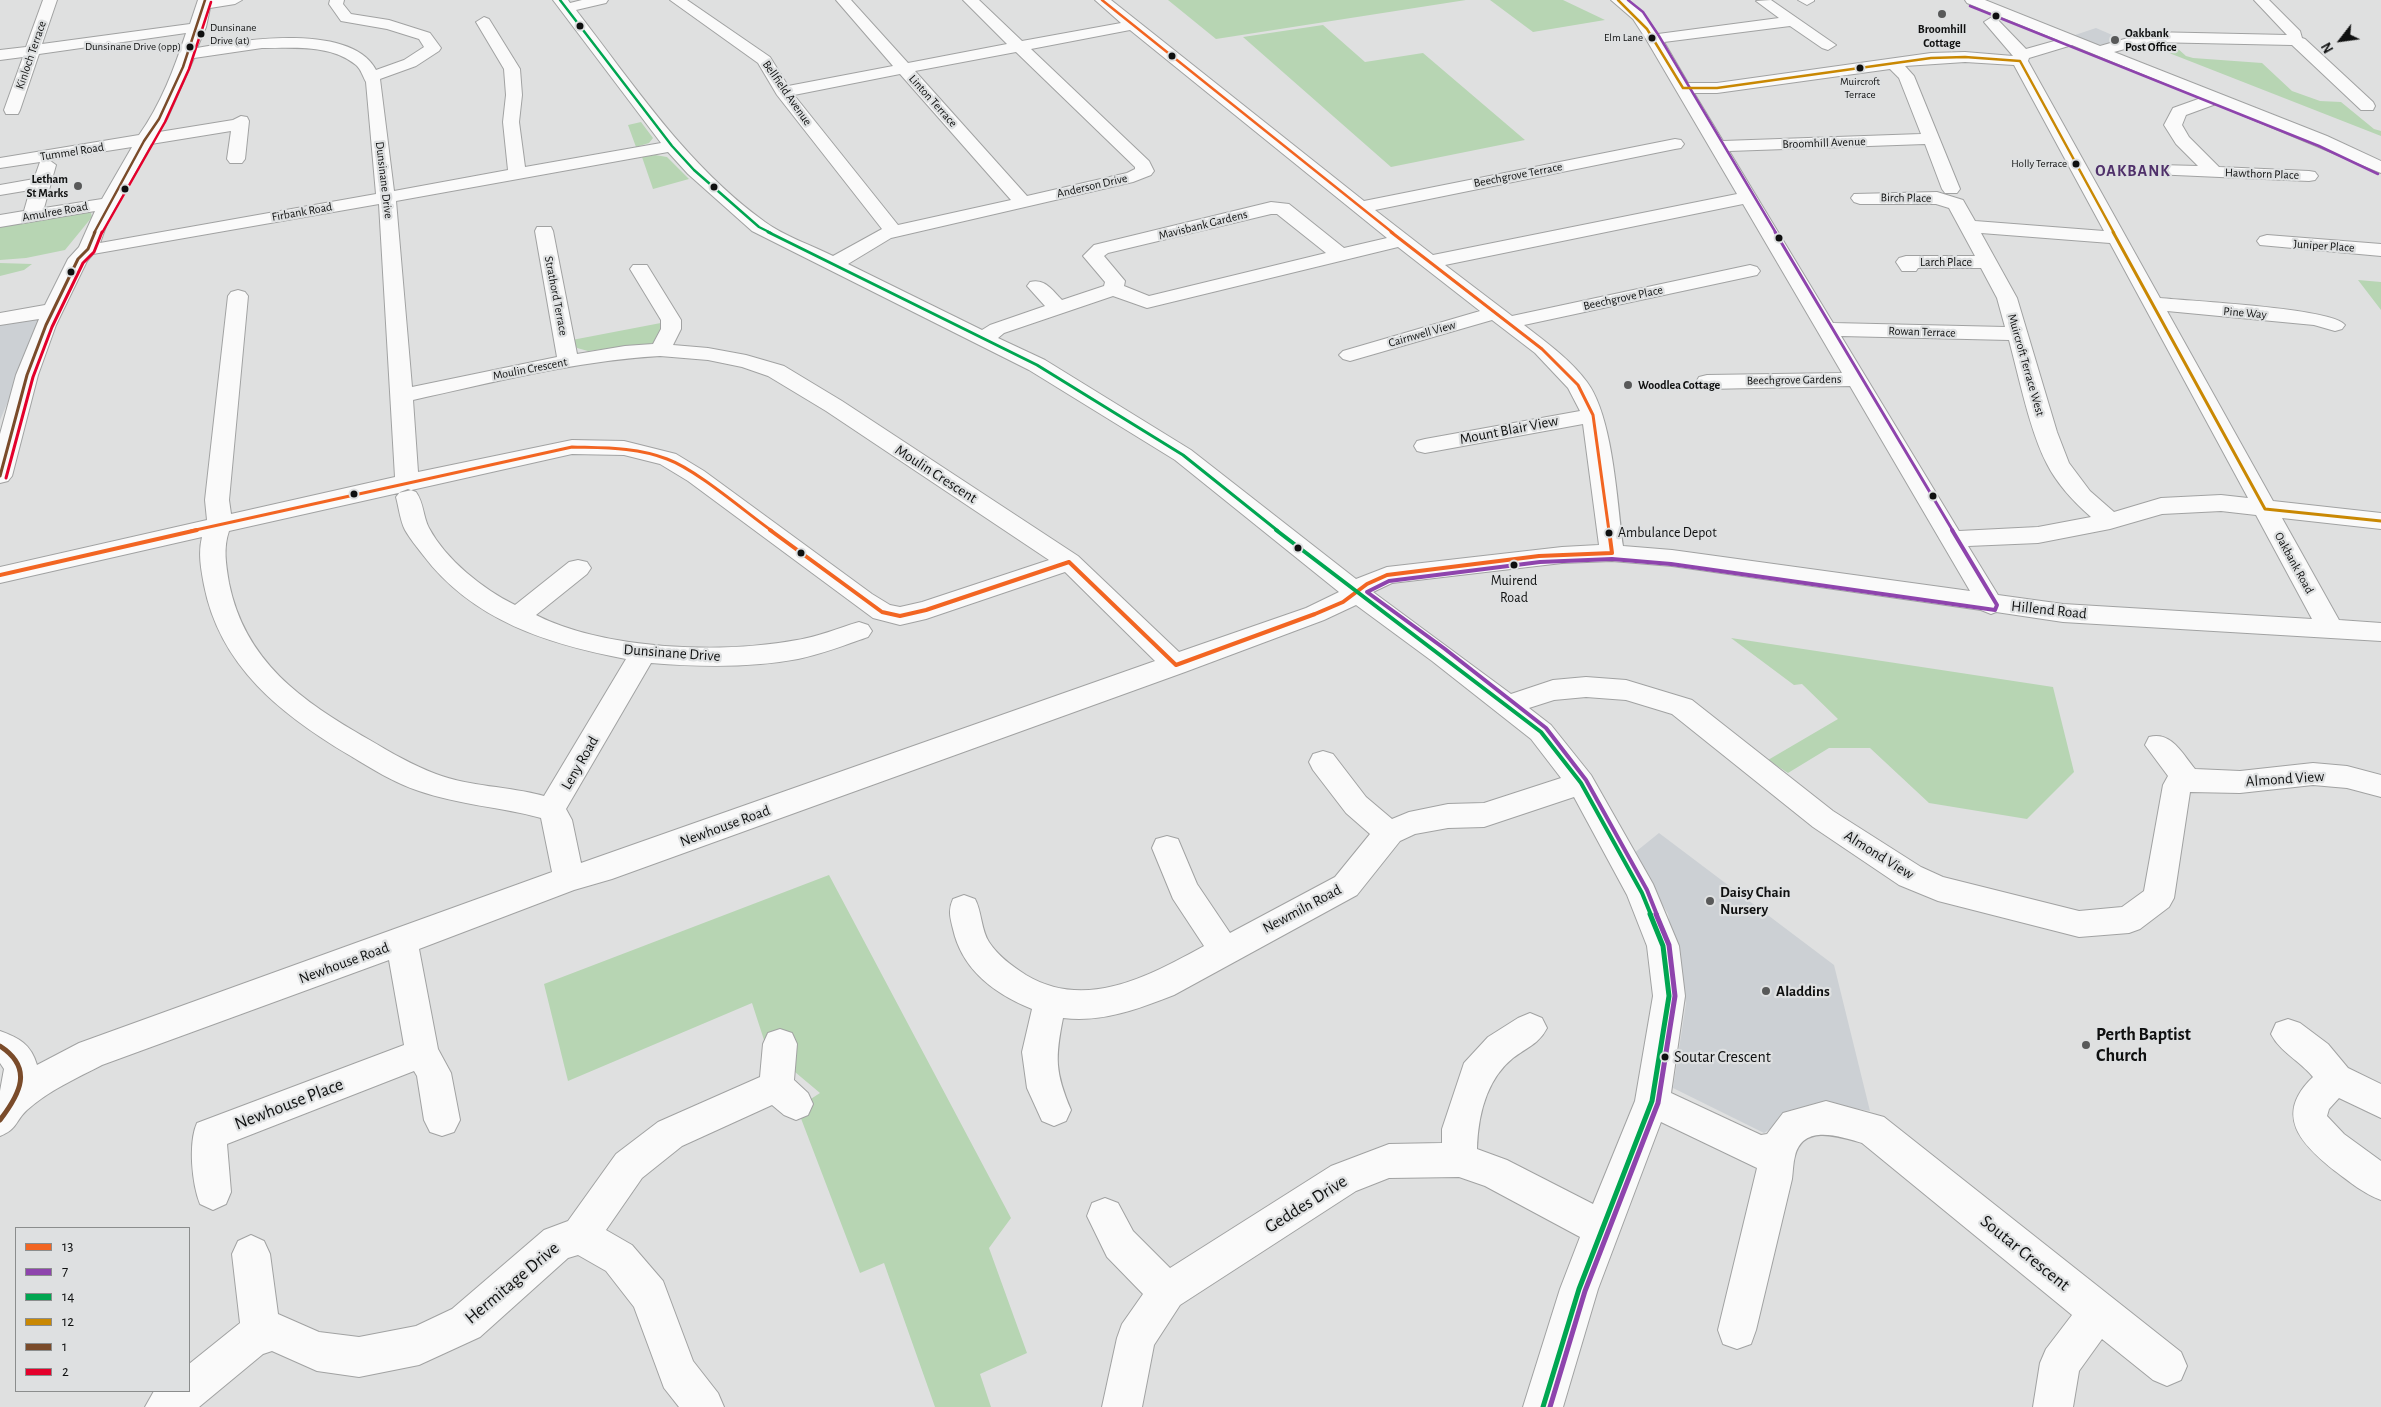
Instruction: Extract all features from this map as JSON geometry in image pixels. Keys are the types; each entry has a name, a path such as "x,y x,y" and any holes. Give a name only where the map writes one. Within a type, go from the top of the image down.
{"street":[{"name":"Kinloch Terrace","path":"12,110 50,0"},
{"path":"0,476 7,426 53,310 78,259 88,249 94,230 144,141 159,119 188,54 205,2 235,0"},
{"path":"337,0 336,4 340,12 346,18 389,24 425,36 433,48 410,63 372,76"},
{"path":"563,4 601,0"},
{"name":"Bellfield Avenue","path":"677,0 760,56 767,64 783,92 894,232"},
{"name":"Linton Terrace","path":"843,0 1023,202"},
{"name":"Anderson Drive","path":"833,264 885,234 1134,177 1144,173 1146,169 970,0"},
{"path":"1102,0 1429,262 1542,349 1578,385 1593,415 1612,553"},
{"path":"1618,0 1638,16 1654,39 1991,605"},
{"path":"1765,0 1793,21 1825,40"},
{"path":"1972,0 2342,149 2381,168"},
{"path":"2261,0 2295,34 2293,40"},
{"path":"563,4 672,146 694,170 759,227 1037,366 1183,455 1356,592 1541,732 1581,783 1642,893 1663,946 1669,996 1652,1101 1579,1288 1543,1407"},
{"path":"1654,39 1793,21"},
{"path":"484,22 512,69 514,76 512,122 517,175"},
{"name":"Oakbank Road","path":"1992,22 2021,58 2117,238 2331,629"},
{"path":"783,92 1132,24"},
{"path":"0,55 198,27"},
{"path":"2099,51 2144,37 2293,40 2300,42 2366,106"},
{"path":"1683,88 1717,88 1949,57 2021,58 2070,41"},
{"name":"Dunsinane Drive","path":"188,54 270,44 320,45 346,50 360,57 372,76 383,182 387,196 407,489 419,532 446,568 477,595 517,617 573,639 610,648 682,657 757,656 792,651 859,631"},
{"path":"1893,63 1904,71 1951,195"},
{"name":"Hawthorn Place","path":"2214,172 2182,140 2173,125 2179,112 2215,98"},
{"name":"Tummel Road","path":"0,163 144,141 241,122 236,159"},
{"name":"Broomhill Avenue","path":"1717,146 1931,140"},
{"name":"Beechgrove Terrace","path":"1360,207 1675,144"},
{"name":"Firbank Road","path":"88,249 106,248 672,146"},
{"path":"32,216 47,165"},
{"name":"Hawthorn Place","path":"2159,170 2309,176"},
{"path":"0,190 41,183"},
{"name":"Birch Place","path":"1860,197 1951,195"},
{"name":"Muircroft Terrace West","path":"1951,195 2007,298 2016,334 2058,464 2082,496 2110,521"},
{"path":"1429,262 1748,197"},
{"name":"Amulree Road","path":"0,221 109,203"},
{"name":"Mavisbank Gardens","path":"1114,289 1115,281 1093,256 1102,249 1271,208 1282,208 1340,255"},
{"path":"1967,226 2117,238"},
{"name":"Strathord Terrace","path":"544,231 568,361"},
{"path":"984,338 997,330 1114,289 1147,302 1402,240"},
{"name":"Juniper Place","path":"2268,241 2381,250"},
{"name":"Larch Place","path":"1906,262 1986,262"},
{"path":"640,270 671,320 671,329 660,350"},
{"name":"Beechgrove Place","path":"1502,318 1523,319 1739,270"},
{"path":"1037,286 1059,308"},
{"path":"238,296 217,500 220,524 217,529 212,556 220,602 233,638 257,671 285,698 317,723 395,768 428,783 551,809 557,820 569,879"},
{"name":"Pine Way","path":"2154,304 2316,319 2335,325"},
{"path":"0,319 53,310"},
{"name":"Cairnwell View","path":"1350,355 1502,318"},
{"name":"Rowan Terrace","path":"1828,329 2016,334"},
{"name":"Moulin Crescent","path":"401,393 403,395 568,361 626,352 660,350 708,354 746,361 776,371 834,406 1069,562 1176,664"},
{"name":"Beechgrove Gardens","path":"1720,360 1732,382"},
{"name":"Beechgrove Gardens","path":"1707,382 1857,379"},
{"name":"Mount Blair View","path":"1425,446 1593,415"},
{"path":"0,575 220,524 407,489 572,447 624,448 668,459 696,476 862,600 882,612 900,616 926,610 1069,562"},
{"path":"1953,539 2038,535 2110,521 2170,505 2221,503 2381,521"},
{"name":"Hillend Road","path":"1356,592 1374,580 1387,575 1539,556 1612,553 1682,559 1991,605 2064,613 2381,632"},
{"path":"517,617 578,568"},
{"name":"Newhouse Road","path":"13,1096 91,1054 402,942 569,879 601,870 1315,614 1343,602 1356,592"},
{"name":"Leny Road","path":"551,809 644,652"},
{"name":"Almond View","path":"1507,706 1553,690 1586,686 1626,690 1682,707 1823,819 1910,876 1966,897 2079,924 2129,920 2158,898 2177,786 2188,779 2238,782 2289,775 2320,774 2349,778 2381,786"},
{"path":"2159,744 2188,779"},
{"path":"1322,762 1356,804 1389,833 1426,820 1448,816 1484,815 1581,783"},
{"name":"Newmiln Road","path":"964,908 975,948 995,972 1021,990 1050,1003 1079,1006 1134,997 1162,985 1346,886 1389,833"},
{"path":"1167,848 1184,890 1225,951"},
{"path":"402,942 422,1052 434,1073 442,1120"},
{"path":"1050,1003 1039,1052 1044,1088 1054,1110"},
{"path":"1459,1160 1460,1129 1476,1074 1500,1048 1530,1028"},
{"path":"2288,1034 2316,1054 2336,1079 2381,1102"},
{"path":"704,1407 678,1374 649,1295 619,1258 580,1236 629,1166 670,1134 786,1095 780,1044"},
{"path":"0,1046 8,1048 13,1096"},
{"name":"Newhouse Place","path":"213,1192 209,1136 422,1052"},
{"path":"2336,1079 2314,1101 2310,1118 2311,1125 2332,1146 2381,1183"},
{"path":"1652,1101 1760,1152 1778,1148"},
{"name":"Soutar Crescent","path":"1737,1330 1774,1179 1778,1148 1795,1125 1826,1117 1872,1129 2167,1366"},
{"name":"Geddes Drive","path":"1122,1407 1136,1338 1167,1292 1344,1178 1389,1161 1459,1160 1494,1172 1602,1228"},
{"path":"1106,1216 1120,1244 1167,1292"},
{"name":"Hermitage Drive","path":"261,1332 273,1332 317,1351 359,1357 419,1345 466,1323 557,1243 580,1236"},
{"path":"190,1388 261,1332 250,1254"},
{"path":"2053,1407 2060,1364 2099,1312"},
{"path":"165,1407 185,1392"}],"shaded area":[{"path":"2096,28 2124,40 2107,45 2092,44 2072,36"},
{"path":"26,317 38,320 28,355 0,420 0,322"},
{"path":"1659,833 1834,965 1870,1111 1852,1108 1802,1108 1764,1133 1673,1088 1686,1003 1668,914 1633,854"}],"green space":[{"path":"1168,0 1466,0 1216,39"},
{"path":"1490,0 1563,0 1605,20 1533,32"},
{"path":"1323,25 1365,62 1423,53 1525,140 1391,167 1243,37"},
{"path":"2167,39 2186,56 2193,58 2262,63 2292,91 2320,101 2341,102 2374,129 2381,131 2381,136 2141,42"},
{"path":"641,122 653,138 649,143 636,147 628,125"},
{"path":"655,155 667,157 689,179 653,189 642,157"},
{"path":"86,211 91,213 92,217 65,250 26,258 0,260 0,224"},
{"path":"0,263 32,264 24,270 0,276"},
{"path":"2358,280 2381,282 2381,310"},
{"path":"666,322 657,343 588,351 577,348 572,340"},
{"path":"1731,638 2053,687 2074,772 2027,819 1929,803 1870,748 1829,748 1788,773 1768,760 1838,719 1802,684 1794,685"},
{"path":"829,875 1011,1218 989,1248 1027,1353 980,1374 991,1407 935,1407 884,1263 860,1273 797,1108 820,1093 795,1072 791,1032 764,1040 752,1003 568,1081 544,984"}],"transit line":[{"name":"1","path":"0,476 27,375 46,325 78,259 88,249 99,221 144,141 159,119 183,67 205,0"},
{"name":"14","path":"560,0 672,146 694,170 759,227 1037,365 1183,455 1330,573 1441,654 1541,732 1581,783 1642,893 1663,946 1669,996 1652,1101 1579,1289 1543,1407"},
{"name":"13","path":"1102,0 1429,262 1542,349 1578,385 1593,415 1612,553"},
{"name":"12","path":"1618,0 1647,29 1683,88 1717,88 1931,58 1965,57 2020,61 2265,509 2381,521"},
{"name":"7","path":"1550,1407 1585,1291 1658,1103 1675,996 1669,945 1647,890 1586,780 1546,728 1445,649 1367,592 1389,581 1540,562 1612,559 1671,564 1990,611 1995,610 1997,605 1659,36 1643,12 1628,0"},
{"name":"2","path":"6,478 33,377 52,327 83,263 94,252 105,224 165,122 189,69 211,2"},
{"name":"7","path":"1970,6 2319,146 2378,174"},
{"name":"13","path":"0,575 407,482 572,447 624,448 668,459 696,476 882,612 900,616 926,610 1069,562"},
{"name":"13","path":"1176,665 1315,614 1343,602 1367,584 1387,575 1539,556 1612,553"},
{"name":"13","path":"1069,562 1176,665"},
{"name":"1","path":"0,1046 11,1053 18,1061 21,1071 18,1091 0,1120"}],"place":[{"name":"Broomhill Cottage","path":"1942,14"},
{"name":"Dunsinane Drive (at)","path":"201,34"},
{"name":"Elm Lane","path":"1652,38"},
{"name":"Oakbank Post Office","path":"2115,40"},
{"name":"Dunsinane Drive (opp)","path":"190,47"},
{"name":"Muircroft Terrace","path":"1860,68"},
{"name":"Holly Terrace","path":"2076,164"},
{"name":"Letham St Marks","path":"78,186"},
{"name":"Woodlea Cottage","path":"1628,385"},
{"name":"Ambulance Depot","path":"1609,533"},
{"name":"Muirend Road","path":"1514,565"},
{"name":"Daisy Chain Nursery","path":"1710,901"},
{"name":"Aladdins","path":"1766,991"},
{"name":"Perth Baptist Church","path":"2086,1045"},
{"name":"Soutar Crescent","path":"1665,1057"}],"district":[{"name":"OAKBANK","path":"2133,171"}]}
